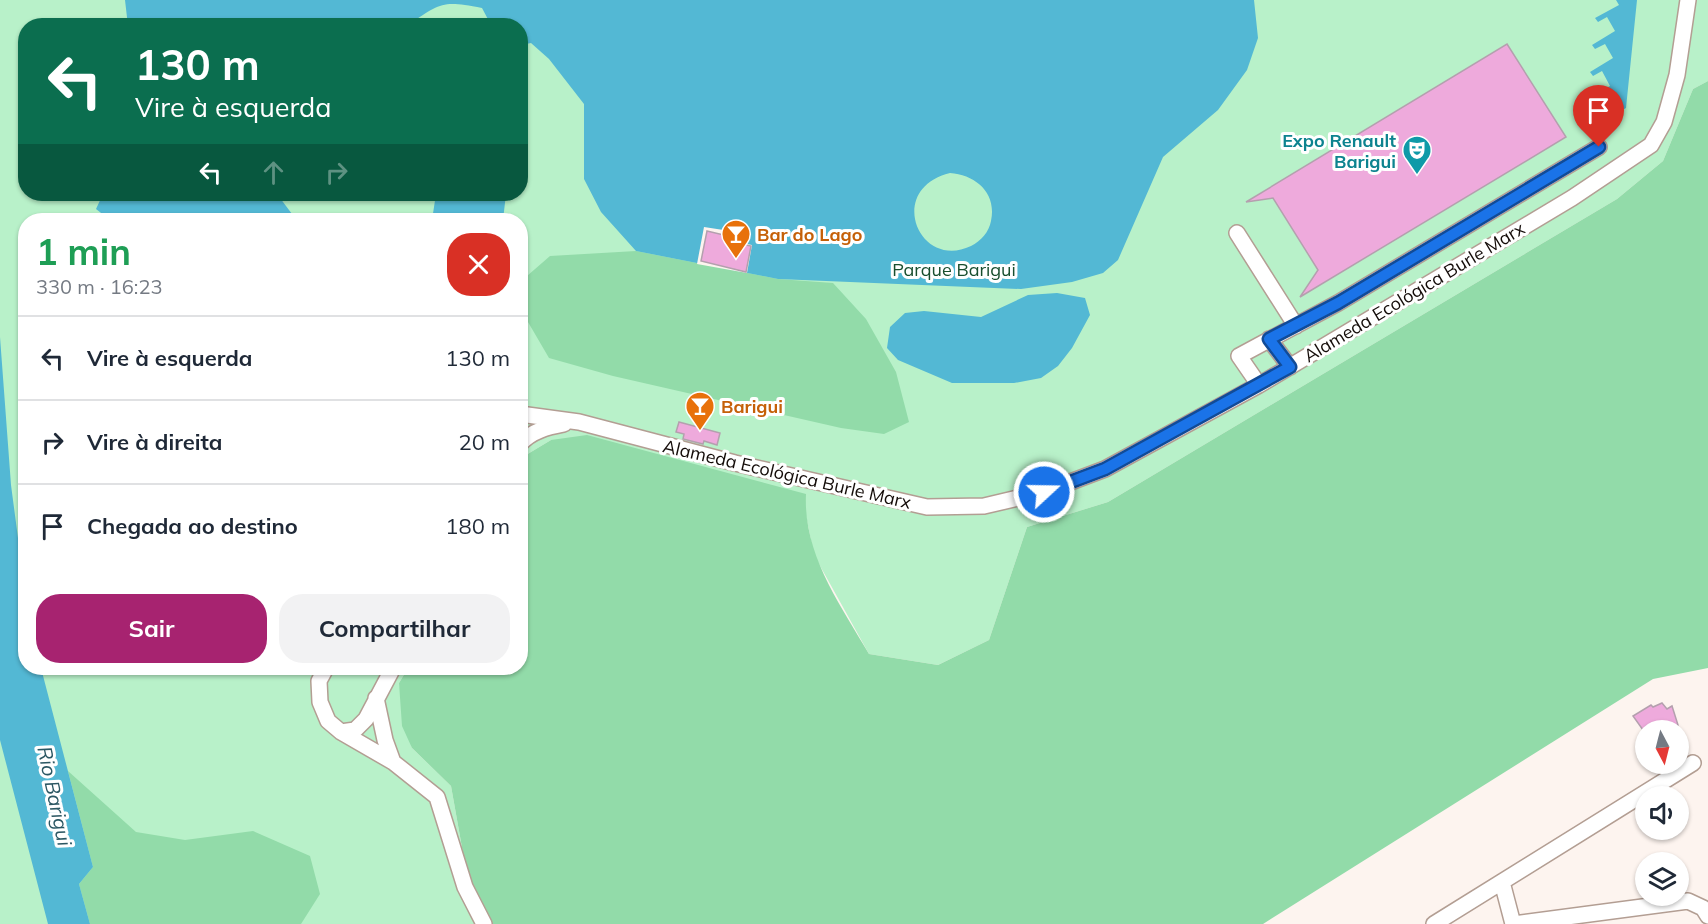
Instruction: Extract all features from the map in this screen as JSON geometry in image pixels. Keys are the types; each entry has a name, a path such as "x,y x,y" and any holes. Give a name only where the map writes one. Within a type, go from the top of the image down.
{"street":[{"name":"Alameda Ecológica Burle Marx","path":"528,415 579,422 868,495 927,507 984,506 1044,492 1105,469 1259,385 1607,176 1651,145 1664,122 1675,84 1688,0"},
{"path":"1259,385 1239,356 1296,326 1599,147"},
{"path":"1237,233 1296,326"},
{"path":"1269,339 1290,367"},
{"name":"Alameda Ecológica Burle Marx","path":"528,436 547,427 579,422"},
{"path":"322,675 319,681 320,702 328,721 341,732 393,762 437,797 465,887 484,924"},
{"path":"341,732 356,730 366,719 389,675"},
{"path":"376,698 384,740 393,762"},
{"path":"1434,924 1694,763"},
{"path":"1502,882 1513,924 1688,901 1706,910"}],"green space":[{"name":"Parque Barigui","path":"0,0 1708,0 1708,81 1693,89 1663,161 1617,199 1108,502 1027,527 989,640 938,665 869,654 814,555 805,511 551,440 528,454 528,213 18,213 18,675 404,675 399,683 412,748 451,786 471,898 480,924 0,924"},
{"path":"1708,81 1708,668 1653,679 1263,924 480,924 471,898 451,786 412,748 402,726 399,683 404,675 528,675 528,454 551,440 587,435 806,494 810,537 817,558 836,597 869,654 938,665 989,640 1027,527 1108,502 1617,199 1663,161 1693,89"},
{"path":"636,251 778,279 833,283 866,319 896,372 909,422 884,434 841,428 613,376 549,358 528,322 528,275 550,256"},
{"path":"68,771 136,832 185,840 253,831 310,856 320,894 301,924 90,924 79,884 93,867"}],"water":[{"path":"125,0 1254,0 1258,38 1247,70 1218,110 1163,157 1118,260 1103,273 1072,282 1021,289 778,279 636,251 601,212 584,179 584,104 549,59 531,43 528,44 528,18 487,18 482,8 458,4 442,5 419,18 127,18","holes":["950,173 968,177 983,187 988,194 992,211 990,225 981,239 971,246 953,251 937,247 924,238 917,225 914,210 919,195 930,182"]},
{"path":"1616,0 1637,0 1626,108 1602,122 1600,118 1608,113 1600,99 1590,104 1587,99 1610,86 1602,71 1593,76 1590,72 1613,58 1605,44 1595,49 1592,45 1615,31 1607,17 1598,22 1595,18 1619,5"},
{"path":"100,201 282,201 291,213 101,213 96,209"},
{"path":"435,201 505,201 504,213 433,213"},
{"path":"1057,293 1085,298 1090,315 1072,348 1058,366 1041,378 1014,383 952,383 898,360 887,348 890,327 905,313 924,311 981,317 1028,295"},
{"name":"Rio Barigui","path":"0,337 11,485 18,538 18,675 43,675 93,867 79,884 90,924 48,924 0,740"}],"pier":[{"path":"704,227 730,231 728,240 752,245 747,273 697,264"}],"building":[{"path":"1507,44 1566,137 1300,297 1318,270 1273,198 1246,202"},
{"path":"707,231 724,235 723,240 751,246 746,272 701,261"},
{"path":"679,422 720,433 717,445 683,439 684,434 676,432"},
{"path":"1662,703 1667,709 1672,706 1676,720 1636,720 1633,716 1651,705 1653,707"}],"place":[{"name":"Expo Renault Barigui","path":"1417,176"},
{"name":"Bar do Lago","path":"736,260"},
{"name":"Barigui","path":"700,432"}],"route":[{"path":"1044,492 1105,469 1290,367 1269,339 1338,303 1599,147"}]}
